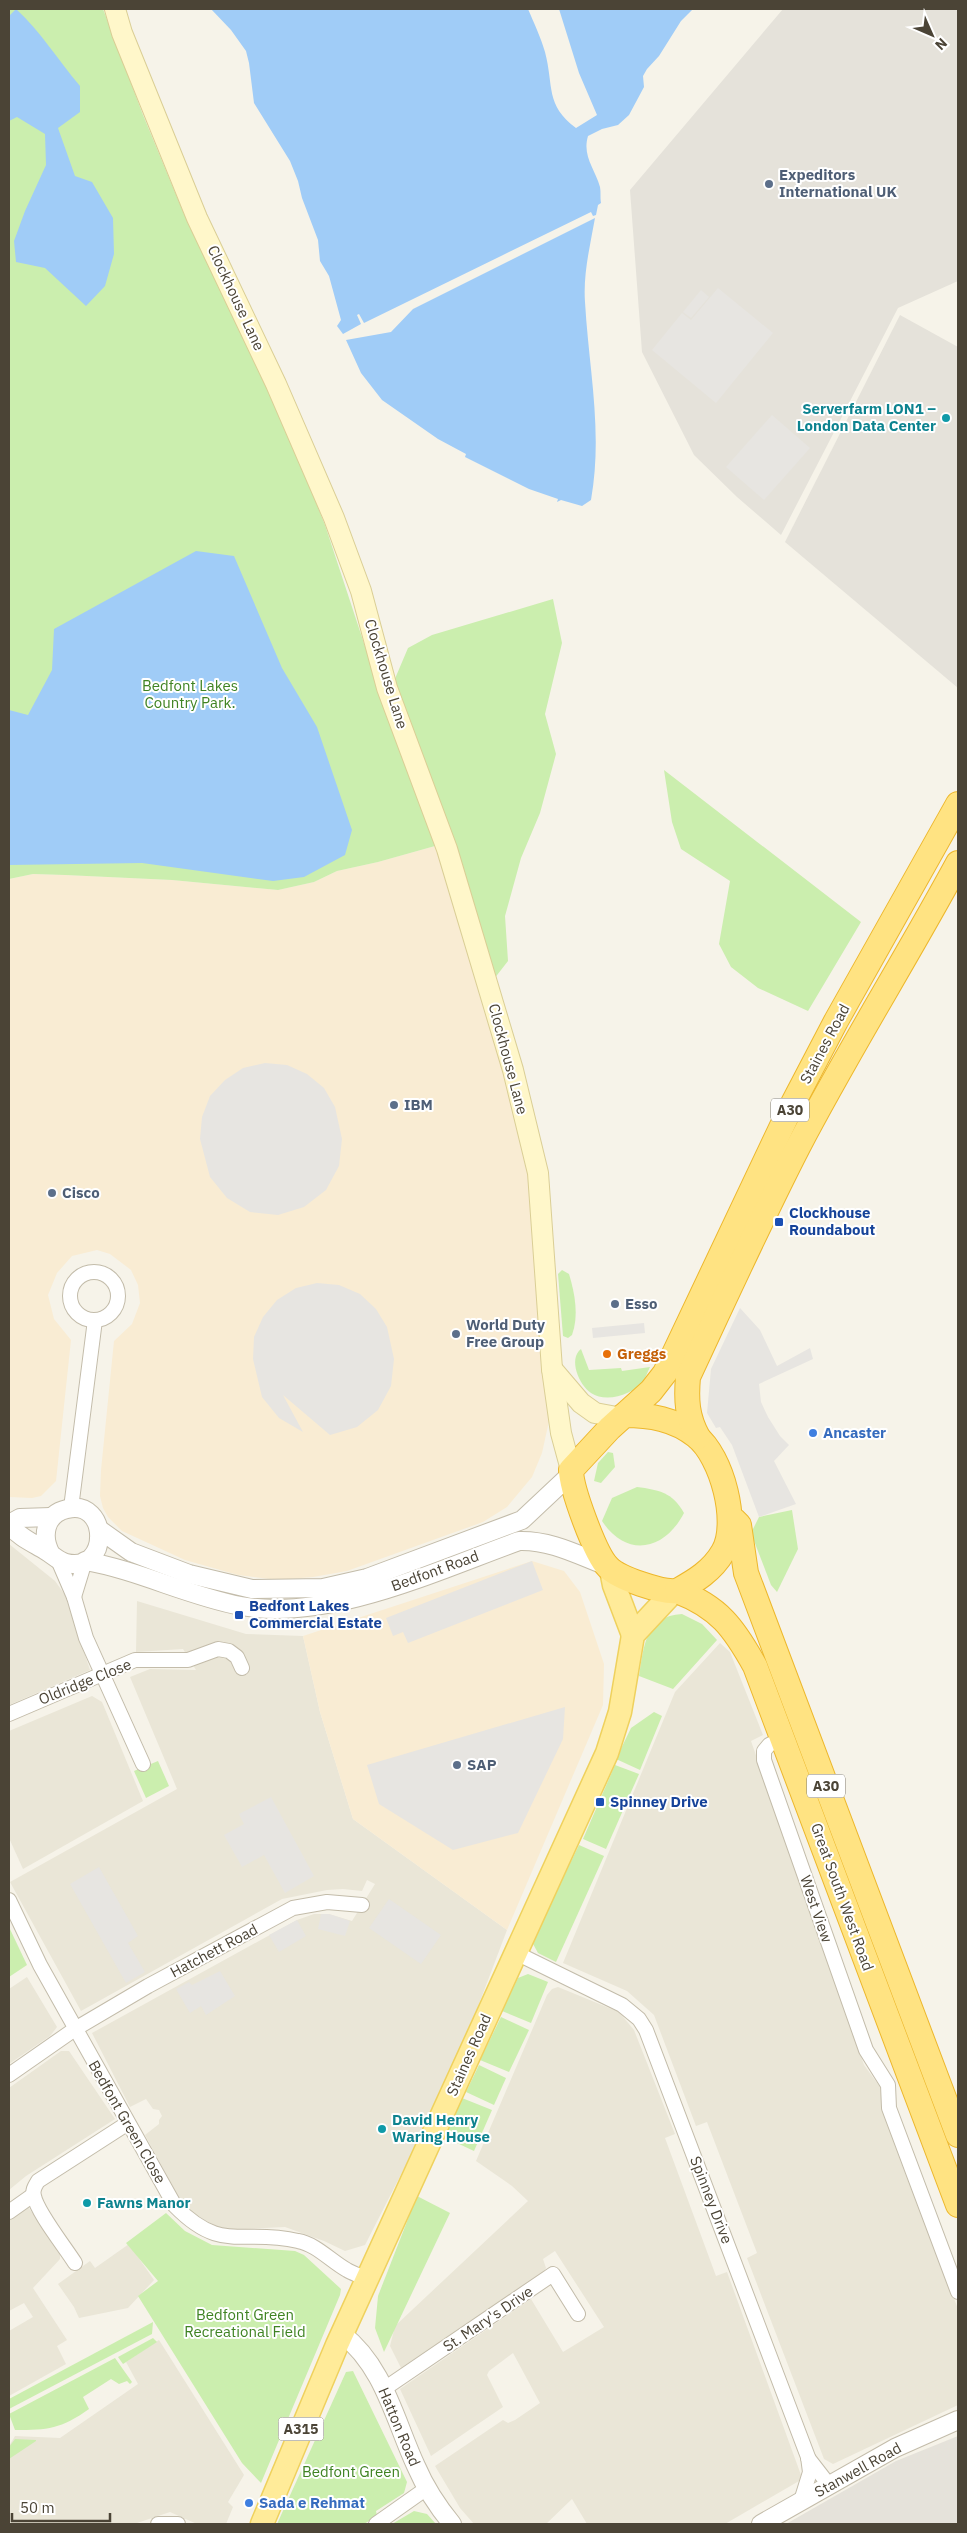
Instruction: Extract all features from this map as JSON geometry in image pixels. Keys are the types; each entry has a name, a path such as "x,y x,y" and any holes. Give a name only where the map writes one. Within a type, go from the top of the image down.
{"highway":[{"name":"Staines Road","path":"623,1416 651,1391 665,1373 790,1108 836,1021 958,804"},
{"name":"Staines Road","path":"698,1437 688,1416 686,1404 688,1377 798,1148 847,1057 908,954 958,863"},
{"path":"623,1416 660,1418 676,1423 698,1437 715,1464 730,1515 730,1531 722,1553 707,1572 675,1591 636,1582 609,1568 587,1527 571,1472 623,1416"},
{"name":"Great South West Road","path":"730,1515 739,1525 746,1573 958,2135"},
{"name":"Great South West Road","path":"675,1591 704,1603 723,1618 741,1640 755,1666 784,1738 899,2082 958,2205"}],"main road":[{"name":"Clockhouse Lane","path":"115,9 122,33 197,218 276,384 334,518 361,591 387,688 447,849 513,1070 538,1173 552,1369 561,1433 571,1472"},
{"path":"552,1369 581,1403 594,1413 623,1416"},
{"path":"609,1568 633,1635 675,1591"},
{"name":"Staines Road","path":"262,2524 342,2334 607,1753 620,1712 633,1635"}],"street":[{"path":"71,1508 95,1320"},
{"name":"Bedfont Road","path":"571,1472 522,1520 367,1578 323,1588 252,1589 189,1574 131,1552 100,1530 88,1513 71,1508 59,1512 51,1518 20,1518 9,1524 16,1533 54,1557 72,1564 84,1561 107,1565 183,1590 242,1606 302,1609 379,1591 519,1541 538,1540 563,1548 609,1568"},
{"path":"51,1518 45,1530 45,1539 74,1597 86,1638 104,1673 143,1764"},
{"path":"74,1597 84,1561 96,1551 100,1543 100,1530"},
{"name":"Oldridge Close","path":"9,1714 136,1660 188,1660 218,1649 229,1651 237,1657 242,1668"},
{"name":"Bedfont Green Close","path":"9,1900 40,1966 175,2206 192,2223 209,2233 234,2238 260,2236 300,2241 368,2280"},
{"name":"Hatchett Road","path":"9,2075 75,2029 148,1986 294,1908 327,1902 362,1905"},
{"name":"Spinney Drive","path":"516,1953 622,2005 639,2019 646,2030 808,2457 810,2472 801,2501"},
{"path":"899,2082 889,2108 958,2292"},
{"path":"75,2263 33,2195 34,2187 38,2181 128,2123"},
{"path":"9,2212 33,2195"},
{"name":"St. Mary's Drive","path":"384,2389 553,2274 578,2314"},
{"name":"Hatton Road","path":"342,2334 360,2348 373,2368 427,2488 452,2524"},
{"name":"Stanwell Road","path":"761,2524 895,2448 958,2420"},
{"name":"Spinney Drive","path":"808,2457 829,2485"},
{"path":"380,2521 427,2488"},
{"path":"158,2524 178,2524"}],"shaded area":[{"path":"783,9 958,9 958,281 898,308 781,535 737,497 694,455 642,352 630,190"},
{"path":"718,288 773,333 716,403 652,350 682,313 691,320"},
{"path":"701,290 709,297 691,318 683,312"},
{"path":"900,315 958,347 958,688 785,542"},
{"path":"772,415 810,448 764,500 726,467"},
{"path":"435,846 536,1130 558,1380 542,1453 532,1477 507,1507 483,1522 347,1571 313,1577 277,1580 238,1575 185,1560 122,1531 108,1517 103,1508 100,1496 101,1470 114,1341 132,1324 140,1303 138,1285 131,1270 110,1254 97,1250 72,1256 57,1273 48,1295 54,1319 71,1340 56,1481 41,1496 32,1498 9,1497 9,879 33,874 65,875 172,880 278,890 314,882 337,871"},
{"path":"265,1063 287,1065 307,1074 324,1088 335,1107 342,1139 339,1166 326,1190 304,1207 278,1215 250,1212 227,1198 210,1177 200,1139 202,1117 210,1096 225,1080 243,1068"},
{"path":"317,1283 339,1285 360,1294 376,1309 387,1327 394,1359 391,1386 378,1410 357,1427 330,1435 283,1395 303,1432 279,1418 262,1397 253,1359 254,1337 263,1317 277,1300 296,1288"},
{"path":"740,1308 760,1330 777,1366 810,1348 813,1359 759,1384 761,1402 768,1417 780,1436 789,1445 774,1461 796,1504 759,1517 732,1445 720,1427 716,1428 707,1413 711,1369"},
{"path":"644,1323 645,1333 593,1338 592,1328"},
{"path":"9,1544 55,1581 65,1595 90,1670 9,1705"},
{"name":"SAP","path":"532,1561 564,1571 580,1592 604,1664 603,1705 507,1930 353,1819 320,1712 303,1636"},
{"path":"532,1561 543,1590 408,1643 403,1632 393,1636 386,1618"},
{"path":"137,1601 246,1634 303,1636 320,1712 353,1819 507,1930 463,2046 416,2145 365,2245 345,2251 285,2227 224,2230 191,2213 177,2194 145,2135 159,2124 162,2116 159,2110 153,2109 146,2099 130,2107 92,2033 297,1920 314,1914 329,1914 352,1921 375,1884 367,1880 362,1891 327,1890 282,1899 81,2011 10,1882 177,1789 130,1677 150,1669 196,1670 183,1649 136,1652"},
{"path":"720,1643 730,1652 763,1735 751,1741 864,2065 880,2087 883,2112 958,2309 958,2405 833,2464 824,2459 747,2258 757,2253 707,2122 696,2126 654,2015 627,1991 563,1963 675,1692"},
{"path":"92,1696 102,1702 143,1801 23,1869 9,1838 9,1731"},
{"path":"565,1707 563,1739 518,1833 453,1850 379,1804 367,1765"},
{"path":"271,1797 314,1876 285,1893 264,1855 242,1867 224,1835 244,1824 239,1814"},
{"path":"99,1867 138,1936 128,1943 145,1972 126,1983 70,1884"},
{"path":"389,1899 441,1935 421,1964 369,1928"},
{"path":"321,1914 329,1914 350,1921 345,1936 318,1929"},
{"path":"297,1920 306,1936 279,1952 269,1935"},
{"path":"220,1971 235,1996 206,2015 201,2006 190,2013 176,1989 189,1982 192,1985"},
{"path":"27,1977 57,2027 50,2036 9,2064 9,1989"},
{"path":"558,1987 619,2012 634,2030 675,2134 665,2138 716,2276 727,2272 801,2475 799,2481 725,2524 587,2524 572,2499 546,2524 474,2524 460,2508 435,2466 503,2420 508,2423 515,2420 540,2403 513,2353 489,2371 487,2375 503,2407 431,2456 400,2389 531,2299 563,2352 604,2327 555,2251 543,2259 546,2268 542,2275 401,2368 390,2346 395,2326 528,2201 512,2186 476,2161 547,1995 552,1989"},
{"path":"61,2051 69,2051 115,2119 26,2176 9,2190 9,2088"},
{"path":"26,2204 60,2252 60,2259 33,2288 67,2340 57,2346 66,2364 9,2396 9,2331 33,2317 24,2303 9,2311 9,2216"},
{"path":"129,2244 154,2280 128,2308 79,2318 74,2307 58,2284 90,2261 95,2268"},
{"path":"159,2340 244,2475 228,2502 233,2507 226,2524 197,2524 170,2512 134,2524 9,2524 9,2446 15,2436 60,2438 138,2384 126,2362"},
{"path":"958,2436 958,2524 786,2524 896,2461"}],"green space":[{"name":"Bedfont Lakes Country Park.","path":"9,9 103,9 143,115 184,214 286,428 325,525 380,692 435,846 337,871 314,882 278,890 172,880 65,875 33,874 9,879"},
{"path":"553,599 562,643 545,714 556,754 540,813 521,858 505,916 508,961 494,979 394,681 408,648 432,635"},
{"path":"664,770 861,922 808,1011 758,988 731,967 719,944 730,881 681,849 672,822"},
{"path":"562,1270 569,1274 575,1305 574,1328 572,1335 568,1338 563,1336 558,1274"},
{"path":"581,1349 589,1370 621,1368 622,1371 650,1367 639,1386 626,1394 611,1397 597,1396 587,1389 579,1378 575,1359"},
{"path":"608,1452 613,1453 615,1467 601,1483 594,1481 598,1463"},
{"path":"637,1487 652,1489 670,1496 684,1513 676,1526 667,1535 656,1542 645,1545 634,1545 623,1541 612,1533 602,1521 612,1498"},
{"path":"792,1510 798,1549 777,1592 771,1585 751,1533 759,1517"},
{"path":"682,1614 702,1624 717,1640 673,1689 639,1676 645,1644 653,1627 660,1620"},
{"path":"654,1712 662,1716 640,1770 616,1759 631,1728"},
{"path":"158,1761 169,1786 146,1798 134,1771"},
{"path":"615,1765 639,1774 606,1849 583,1839"},
{"path":"579,1845 604,1856 556,1962 538,1953 532,1942"},
{"path":"9,1927 27,1965 9,1977"},
{"path":"528,1974 548,1982 531,2023 502,2011 518,1978"},
{"path":"501,2017 529,2030 509,2072 480,2060"},
{"path":"479,2065 506,2078 494,2105 466,2092"},
{"path":"462,2098 492,2110 474,2151 444,2137"},
{"path":"417,2196 450,2213 384,2352 375,2328 378,2296"},
{"name":"Bedfont Green Recreational Field","path":"166,2213 185,2231 212,2245 295,2251 304,2255 341,2289 261,2483 242,2463 138,2296 158,2281 126,2243"},
{"path":"153,2322 152,2334 9,2409 9,2399"},
{"path":"153,2338 157,2342 123,2364 118,2357"},
{"path":"115,2358 132,2382 130,2384 127,2381 119,2384 111,2379 83,2397 89,2409 70,2421 46,2429 15,2430 9,2414"},
{"name":"Bedfont Green","path":"353,2371 407,2482 404,2493 376,2511 377,2516 364,2524 277,2524 346,2372"},
{"path":"15,2439 36,2441 9,2459 9,2447"},
{"path":"414,2511 427,2514 436,2524 392,2524"}],"water":[{"path":"16,9 80,86 80,112 58,128 75,176 92,182 113,218 114,254 105,286 86,306 45,268 16,262 14,241 25,211 46,165 45,134 17,117 9,121 9,16"},
{"path":"211,9 528,9 545,52 555,103 566,120 576,128 597,115 579,73 559,9 693,9 681,21 659,56 647,69 643,76 644,87 629,115 618,125 602,129 588,136 588,156 600,189 601,203 598,205 596,215 593,216 591,212 364,323 359,314 357,315 361,324 343,334 337,326 341,320 329,276 320,261 318,240 302,198 298,181 290,161 254,103 246,51 231,30"},
{"path":"595,218 587,260 585,292 596,450 591,500 582,506 561,500 557,502 558,499 529,489 465,457 466,454 438,439 382,400 361,373 346,340 391,332 413,309"},
{"path":"196,551 234,556 282,668 317,727 352,830 345,855 304,877 273,881 142,863 9,865 9,710 28,715 52,670 54,629"}],"place":[{"name":"Expeditors International UK","path":"769,184"},
{"name":"Serverfarm LON1 – London Data Center","path":"946,418"},
{"name":"IBM","path":"394,1105"},
{"name":"Cisco","path":"52,1193"},
{"name":"Clockhouse Roundabout","path":"779,1222"},
{"name":"Esso","path":"615,1304"},
{"name":"World Duty Free Group","path":"456,1334"},
{"name":"Greggs","path":"607,1354"},
{"name":"Ancaster","path":"813,1433"},
{"name":"Bedfont Lakes Commercial Estate","path":"239,1615"},
{"name":"SAP","path":"457,1765"},
{"name":"Spinney Drive","path":"600,1802"},
{"name":"David Henry Waring House","path":"382,2129"},
{"name":"Fawns Manor","path":"87,2203"},
{"name":"Sada e Rehmat","path":"249,2503"}]}
